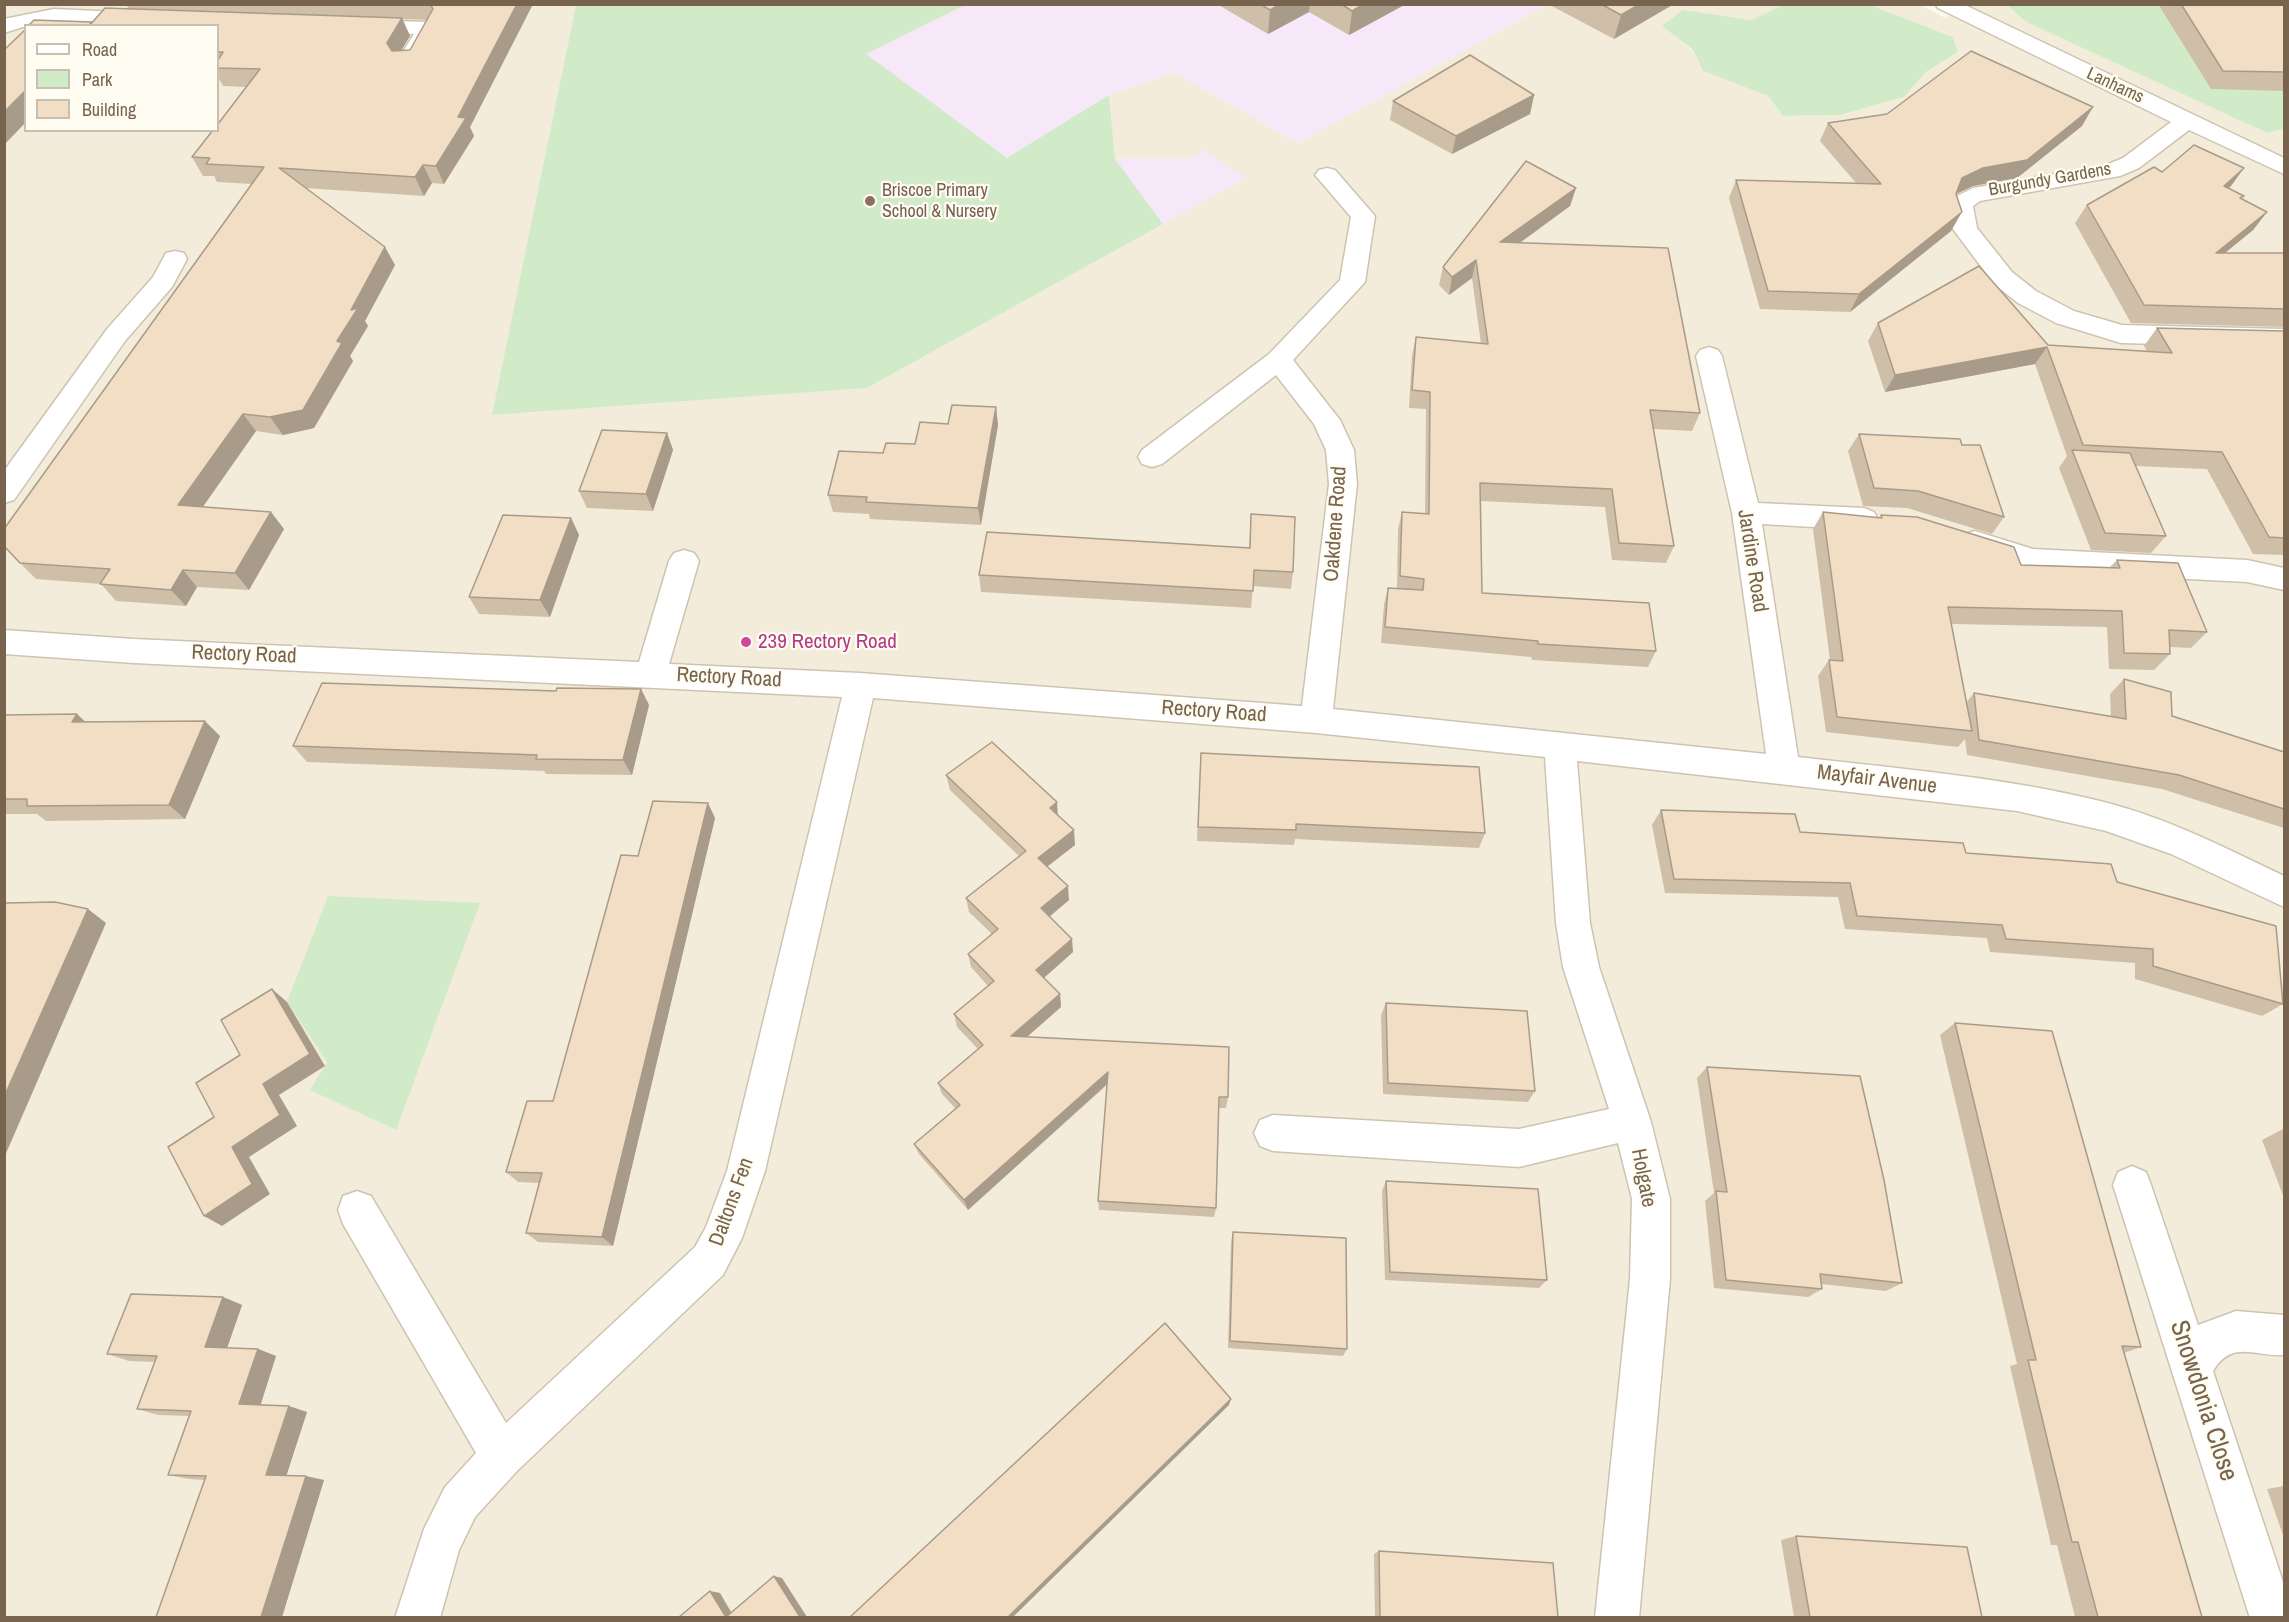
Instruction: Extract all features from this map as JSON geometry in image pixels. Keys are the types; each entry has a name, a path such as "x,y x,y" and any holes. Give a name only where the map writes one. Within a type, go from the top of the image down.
{"street":[{"path":"7,26 27,4"},
{"path":"408,62 421,4"},
{"name":"Lanhams","path":"1945,4 2284,167"},
{"path":"7,26 26,20 73,16 165,20"},
{"path":"338,25 417,28"},
{"name":"Burgundy Gardens","path":"2187,120 2131,163 2112,171 1973,195 1961,203 1960,213 1965,229 2003,278 2026,297 2065,317 2121,334 2284,338"},
{"path":"1152,457 1278,360 1352,282 1363,216 1327,175"},
{"path":"4,493 116,335 163,281 175,259"},
{"name":"Jardine Road","path":"1709,356 1746,513 1784,769"},
{"name":"Oakdene Road","path":"1278,360 1326,420 1340,450 1343,484 1316,720"},
{"path":"1746,513 1894,520"},
{"path":"1948,534 2033,560 2247,571 2284,579"},
{"path":"651,673 684,561"},
{"name":"Rectory Road","path":"4,642 134,651 651,673 860,685 1316,720 1453,733"},
{"name":"Daltons Fen","path":"417,1617 439,1544 460,1502 502,1456 709,1261 722,1238 746,1171 860,685"},
{"name":"Mayfair Avenue","path":"1453,733 2017,797 2106,817 2183,844 2284,892"},
{"name":"Holgate","path":"1560,746 1573,923 1581,967 1632,1122 1651,1199 1650,1279 1617,1617"},
{"path":"1273,1133 1519,1148 1632,1122"},
{"name":"Snowdonia Close","path":"2132,1185 2273,1617"},
{"path":"357,1210 502,1456"},
{"path":"2192,1367 2207,1342 2236,1331 2283,1335"}],"shaded area":[{"path":"5,5 576,5 493,415 867,388 1163,224 1190,158 1115,159 1109,95 1174,72 1298,143 1546,5 1786,5 1751,20 1724,17 1663,26 1693,51 1703,71 1768,96 1783,116 1840,115 1904,97 1926,72 1958,52 1953,37 1870,5 1920,5 1945,18 1961,5 2007,5 2026,22 2267,133 2284,129 2284,1617 5,1618","holes":["327,1062 396,1130 311,1090"]},
{"name":"Briscoe Primary School & Nursery","path":"576,5 1546,5 1298,143 1174,72 1109,95 1115,159 1190,158 1204,150 1246,178 867,388 492,415"}],"green space":[{"path":"1786,4 1870,5 1953,37 1958,52 1926,72 1904,97 1840,115 1783,116 1768,96 1703,71 1693,50 1662,26 1683,10 1751,20"},
{"name":"Briscoe Primary School & Nursery","path":"576,5 965,5 866,54 1007,158 1109,95 1115,159 1163,224 867,388 492,415"},
{"path":"2007,5 2158,5 2284,23 2284,129 2267,133 2026,22"},
{"path":"328,896 480,903 396,1130 310,1090 327,1062 287,1002"}],"building":[{"path":"430,4 517,4 458,117 466,118 436,166 423,165 415,177 279,168 385,247 351,310 358,308 337,341 342,343 303,410 270,417 243,414 178,505 271,512 235,573 183,570 171,590 100,584 110,569 20,563 4,546 4,529 264,167 206,164 210,158 192,157 211,132 219,132 219,123 260,69 219,68 219,58 223,52 219,52 219,24 91,24 105,8 402,18 387,43 392,51 410,50 433,9"},
{"path":"1260,4 1281,4 1270,10"},
{"path":"1341,4 1364,4 1352,11"},
{"path":"1601,4 1640,4 1621,15"},
{"path":"2181,4 2284,4 2284,72 2223,71"},
{"path":"34,20 92,22 90,24 30,24"},
{"path":"24,31 24,92 4,112 4,50"},
{"path":"1971,51 2093,107 2027,160 1983,168 1962,178 1956,194 1962,212 1859,294 1768,291 1736,180 1881,184 1828,123 1887,114"},
{"path":"1470,55 1534,95 1456,136 1393,101"},
{"path":"2194,145 2244,168 2224,186 2244,196 2240,198 2267,212 2216,253 2284,253 2284,309 2144,305 2087,205 2154,167 2162,172"},
{"path":"1526,161 1576,188 1500,242 1668,248 1700,413 1650,410 1674,546 1619,543 1612,489 1480,483 1482,593 1649,603 1656,651 1538,644 1538,641 1385,627 1388,588 1423,590 1424,579 1400,576 1402,512 1429,514 1430,392 1412,390 1416,337 1488,344 1476,260 1452,277 1443,267"},
{"path":"1979,266 2048,345 2172,353 2157,328 2284,331 2284,538 2269,537 2222,452 2083,445 2047,347 1895,375 1878,323"},
{"path":"952,405 996,407 978,508 866,502 867,497 828,495 839,451 883,453 886,443 915,444 920,422 948,424"},
{"path":"602,430 667,433 646,494 579,491"},
{"path":"1859,434 1960,439 1962,445 1980,445 2004,517 1918,491 1874,488"},
{"path":"2072,450 2130,453 2166,536 2105,533"},
{"path":"1823,512 1882,518 1881,515 1917,517 2014,547 2021,565 2120,568 2117,560 2178,563 2207,632 2169,630 2170,654 2124,653 2122,611 1948,607 1972,731 1837,717 1829,660 1843,661"},
{"path":"1251,514 1295,517 1293,572 1254,570 1253,591 979,575 987,532 1250,548"},
{"path":"503,515 571,518 540,600 469,597"},
{"path":"2124,679 2171,692 2172,716 2284,752 2284,809 2179,775 1979,740 1974,693 2126,719"},
{"path":"322,683 556,691 557,688 641,689 623,760 536,759 537,755 293,746"},
{"path":"77,714 72,722 205,721 169,805 27,806 27,799 4,799 4,715"},
{"path":"992,742 1057,802 1050,808 1074,830 1038,858 1068,886 1041,908 1072,939 1036,970 1060,994 1011,1036 1229,1047 1228,1097 1219,1097 1216,1208 1098,1201 1108,1072 964,1200 914,1144 960,1105 938,1083 983,1045 954,1014 994,981 968,954 998,929 966,898 1026,851 946,775"},
{"path":"1201,753 1479,767 1485,833 1296,824 1296,830 1198,827"},
{"path":"653,801 708,803 602,1237 526,1233 542,1173 506,1172 527,1101 553,1101 621,855 638,856"},
{"path":"1661,810 1795,814 1800,832 1963,843 1966,853 2111,864 2117,882 2276,926 2283,1004 2153,966 2153,949 2006,939 2002,925 1857,916 1850,883 1674,879"},
{"path":"55,902 88,909 4,1097 4,905 6,903"},
{"path":"272,989 310,1054 263,1084 280,1115 232,1147 252,1184 204,1216 168,1147 214,1117 196,1083 240,1055 221,1020"},
{"path":"1386,1003 1527,1011 1535,1091 1388,1083"},
{"path":"1955,1023 2052,1031 2141,1347 2122,1346 2202,1617 2098,1617 2078,1542 2072,1542 2028,1360 2036,1360"},
{"path":"1707,1067 1860,1076 1884,1180 1902,1283 1820,1274 1822,1289 1726,1280 1716,1191 1727,1192"},
{"path":"1386,1181 1538,1189 1547,1280 1390,1272"},
{"path":"1233,1232 1346,1238 1347,1349 1230,1341"},
{"path":"131,1294 223,1297 205,1347 258,1349 239,1404 289,1406 266,1475 306,1476 261,1617 156,1617 206,1476 168,1475 191,1411 137,1409 157,1356 107,1354"},
{"path":"1165,1323 1231,1399 1008,1617 850,1617"},
{"path":"1796,1536 1967,1547 1982,1617 1810,1617"},
{"path":"1379,1551 1553,1563 1558,1617 1380,1617"},
{"path":"774,1576 800,1617 726,1617"},
{"path":"710,1591 726,1617 679,1617"}],"place":[{"name":"Briscoe Primary School & Nursery","path":"870,201"},
{"name":"239 Rectory Road","path":"746,642"}]}
